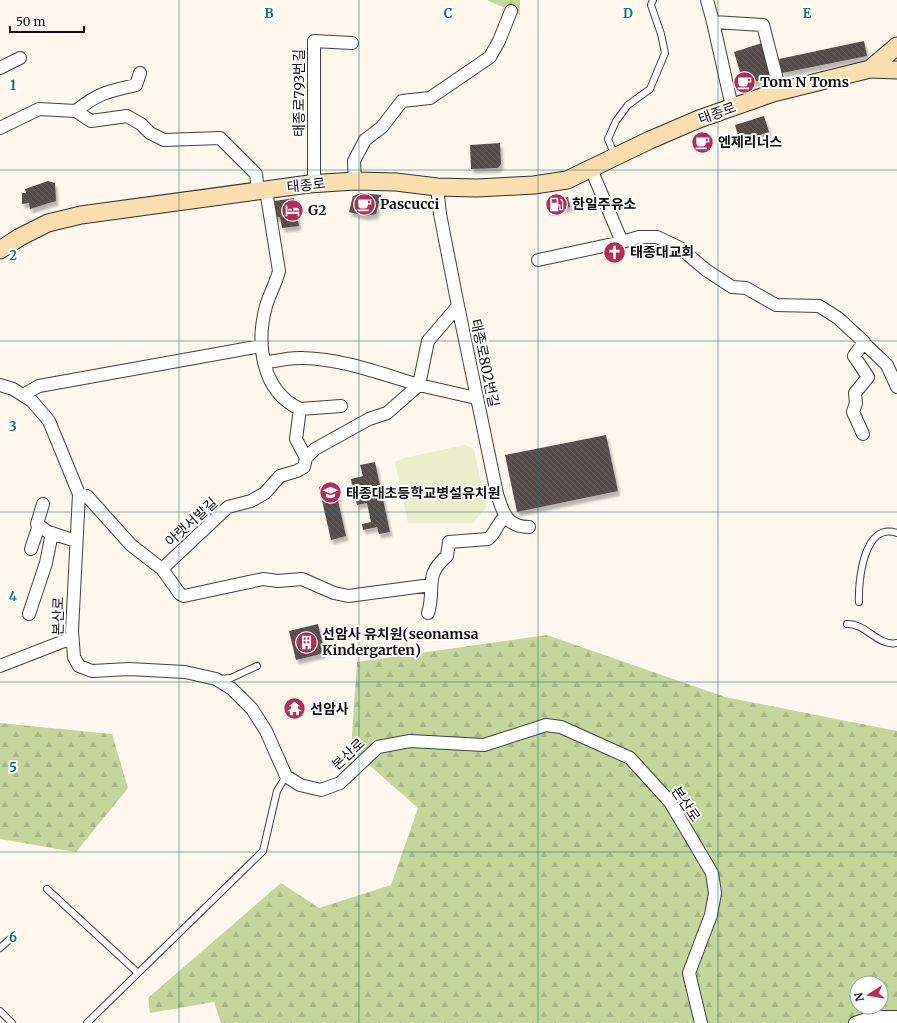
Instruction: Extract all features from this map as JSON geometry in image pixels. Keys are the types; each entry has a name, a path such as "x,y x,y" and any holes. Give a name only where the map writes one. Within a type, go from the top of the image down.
{"main road":[{"name":"태종로","path":"870,69 897,46"},
{"name":"태종로","path":"2,245 48,223 81,215 314,183 355,181 396,182 437,187 477,188 534,185 567,180 657,137 732,107 780,91 870,69 897,70"}],"street":[{"path":"707,0 732,107"},
{"path":"355,181 354,161 365,140 382,127 402,101 430,98 490,56 499,41 511,11"},
{"path":"712,22 763,25 780,91"},
{"name":"태종로793번길","path":"314,183 314,41 352,43"},
{"path":"0,68 20,58"},
{"path":"76,111 91,98 103,92 136,85 140,73"},
{"path":"0,128 39,108 76,111 91,121 127,116 141,124 150,133 164,140 220,138 256,174 262,190 279,271 266,306 261,346 266,373 275,389 300,409 341,406"},
{"path":"591,169 622,242"},
{"name":"태종로802번길","path":"437,187 440,214 476,398 497,494 505,517"},
{"path":"538,260 639,237 657,237 680,248 706,270 732,287 746,288 776,305 819,306 838,318 887,364 897,387"},
{"path":"420,385 428,341 458,306"},
{"path":"864,434 853,412 856,403 855,393 868,380 868,377 854,356 865,344"},
{"path":"23,395 39,386 261,346"},
{"path":"264,363 311,358 349,364 420,385 476,398"},
{"name":"아랫서발길","path":"162,569 228,507 251,501 265,493 280,476 297,472 315,449 369,418 387,413 420,385"},
{"name":"본산로","path":"1,387 14,389 23,395 32,402 49,421 79,494 72,638 74,657 79,666 92,671 129,669 186,672 216,679 232,689 252,709 266,731 286,776 300,785 321,790 340,783 378,747 410,740 484,745 546,724 561,727 630,758 670,802 712,873 715,893 711,915 689,973 701,1023"},
{"path":"300,409 296,439 305,463"},
{"path":"79,494 87,496 131,546 162,569 180,594 184,596 263,579 278,581 302,579 334,593 348,596 431,584"},
{"path":"31,549 39,525 37,524 43,504"},
{"path":"428,613 432,602 432,574 438,563 447,556 449,542 488,539 492,536 501,520 505,517 521,527 529,527"},
{"path":"39,525 52,534 76,541"},
{"path":"29,614 46,563 52,534"},
{"path":"0,666 72,638"},
{"path":"855,1023 874,1017 897,1017"}],"lane":[{"path":"616,157 608,139 616,121 628,105 650,90 664,53 661,34 651,5 652,0"},
{"path":"859,602 858,584 867,552 874,537 884,532 897,533"},
{"path":"847,624 855,624 877,638 892,644 897,643"},
{"path":"216,679 231,678 257,666"},
{"path":"87,1023 263,851 277,791 286,776"},
{"path":"47,889 138,973"},
{"path":"0,948 10,938"},
{"path":"0,1011 12,1023"}],"green space":[{"path":"487,0 520,0 520,15"},
{"path":"465,445 474,449 486,508 473,523 408,523 395,462 404,458"},
{"path":"547,635 725,697 897,731 897,1023 221,1023 214,1002 150,1013 148,998 281,883 319,908 391,885 418,808 351,749 357,662"},
{"path":"0,723 112,734 128,788 76,852 0,839"}],"building":[{"path":"864,41 867,56 782,73 779,59"},
{"path":"765,42 775,76 744,85 734,52"},
{"path":"764,116 769,132 740,142 735,125"},
{"path":"500,143 501,164 498,168 471,169 470,145"},
{"path":"48,181 55,183 56,201 30,209 29,203 22,204 22,193 26,193 25,189"},
{"path":"362,193 381,195 376,214 366,216 349,212 353,196"},
{"path":"568,197 570,207 549,211 547,201"},
{"path":"294,198 299,226 282,228 280,217 271,218 268,202"},
{"path":"606,435 618,491 517,512 505,455"},
{"path":"375,462 390,532 379,534 377,527 363,530 362,524 371,522 367,503 357,505 354,491 358,490 357,485 352,486 351,479 363,476 360,465"},
{"path":"334,483 346,536 331,540 319,487"},
{"name":"선암사 유치원(seonamsa Kindergarten)","path":"318,624 325,653 296,660 289,631"}],"place":[{"name":"Tom N Toms","path":"745,82"},
{"name":"엔제리너스","path":"702,142"},
{"name":"Pascucci","path":"365,204"},
{"name":"한일주유소","path":"556,204"},
{"name":"G2","path":"293,210"},
{"name":"태종대교회","path":"615,252"},
{"name":"태종대초등학교병설유치원","path":"330,493"},
{"name":"선암사 유치원(seonamsa Kindergarten)","path":"307,642"},
{"name":"선암사","path":"295,709"}]}
